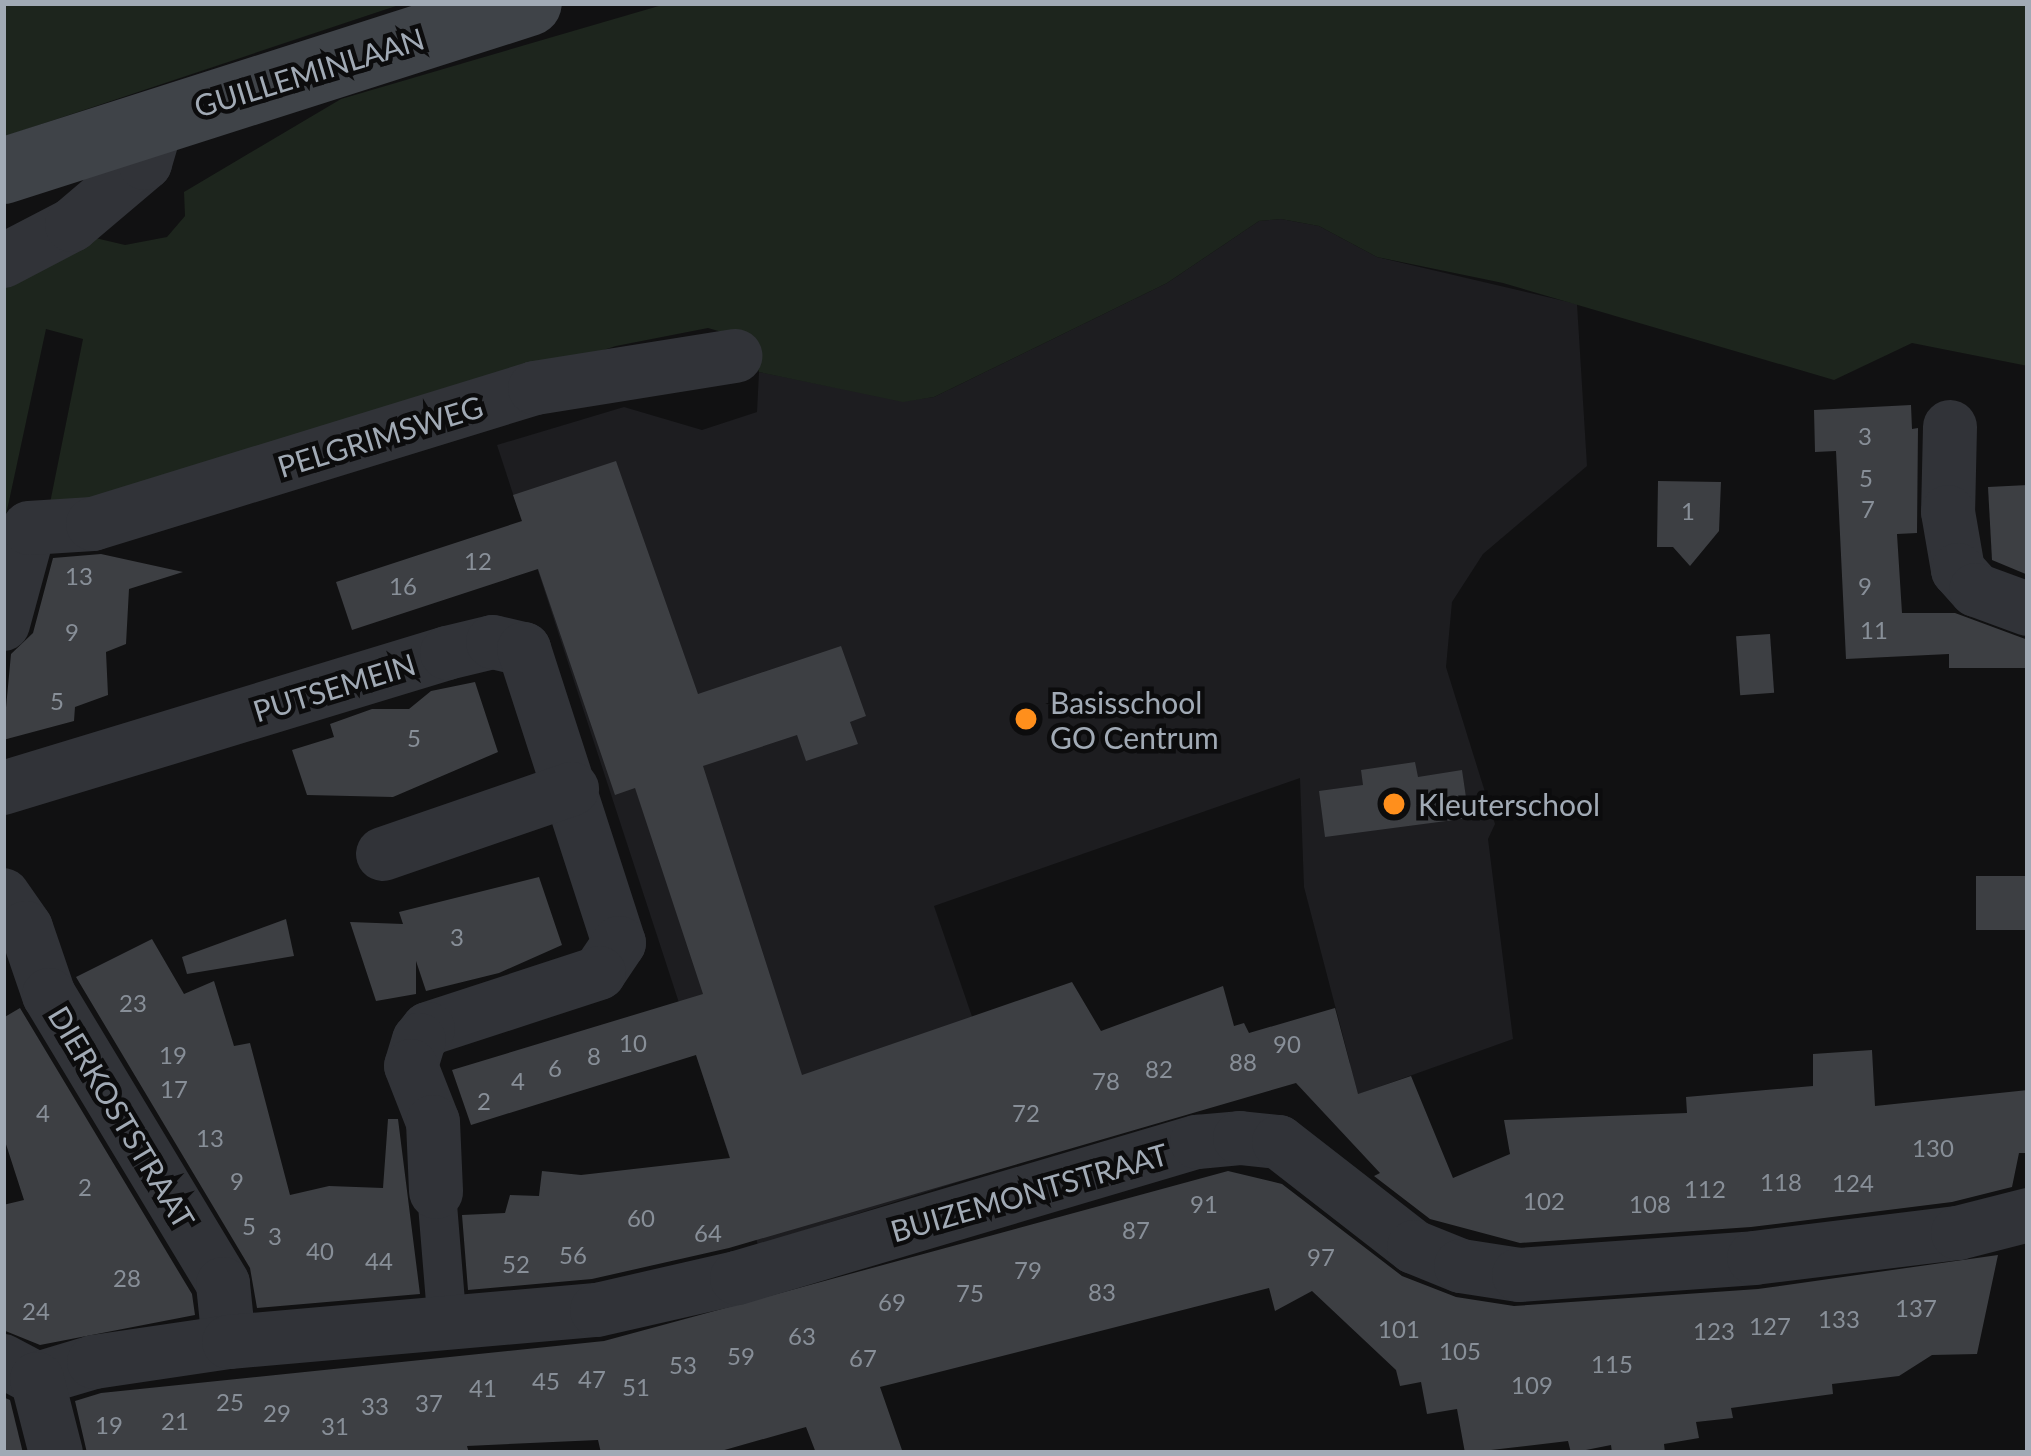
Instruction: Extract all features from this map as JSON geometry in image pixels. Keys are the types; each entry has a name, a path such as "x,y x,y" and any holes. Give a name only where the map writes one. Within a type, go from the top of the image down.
{"main road":[{"name":"GUILLEMINLAAN","path":"3,171 529,3"}],"street":[{"name":"GUILLEMINLAAN","path":"3,261 71,225 145,163 158,119"},
{"name":"PELGRIMSWEG","path":"3,623 29,528 93,524 535,388 735,356"},
{"path":"1964,454 1948,512 1958,570 1976,590 2028,609"},
{"name":"PUTSEMEIN","path":"3,788 493,642 524,650 612,911 615,957 599,973 428,1029 419,1040 411,1066 433,1122 447,1325"},
{"path":"383,854 572,789"},
{"name":"DIERKOSTSTRAAT","path":"3,896 26,928 49,995 224,1283 229,1342"},
{"name":"BUIZEMONTSTRAAT","path":"20,1370 229,1342 597,1310 736,1278 1197,1142 1240,1138 1280,1142 1414,1247 1461,1267 1519,1275 1754,1258 1958,1233 2028,1215"},
{"path":"20,1370 56,1453"}],"shaded area":[{"path":"3,3 405,3 3,137"},
{"path":"669,3 2028,3 2028,366 1912,343 1834,380 1503,283 1377,257 1319,226 1281,219 1259,221 1167,283 934,397 903,402 759,372 749,340 708,328 616,346 127,501 50,503 83,339 46,329 3,529 3,276 91,237 125,245 167,237 185,216 184,192 341,99"},
{"name":"Basisschool GO Centrum","path":"1281,219 1319,226 1377,257 1577,304 1587,466 1483,554 1452,602 1446,667 1495,824 1488,839 1513,1039 1320,1108 1350,1063 1304,887 1300,778 934,906 1022,1162 758,1245 497,445 624,407 702,430 757,412 759,372 903,401 934,397 1167,283 1259,221"}],"building":[{"path":"1911,405 1912,429 1918,428 1917,533 1897,534 1902,613 1955,613 2028,640 2028,668 1949,668 1949,654 1846,659 1836,451 1815,452 1814,410"},
{"path":"616,461 698,694 841,646 866,716 850,722 858,744 806,761 797,735 703,766 802,1075 1072,982 1101,1031 1223,986 1234,1026 1244,1023 1249,1033 1335,1008 1358,1094 1411,1076 1453,1178 1510,1154 1504,1120 1687,1113 1686,1097 1813,1086 1813,1054 1872,1050 1875,1106 2028,1090 2028,1153 2019,1153 2012,1187 1952,1202 1751,1227 1520,1243 1430,1219 1374,1176 1380,1173 1296,1083 729,1248 592,1279 468,1290 462,1215 505,1213 510,1195 539,1196 542,1171 581,1175 730,1158 696,1055 471,1125 452,1070 703,994 635,788 615,795 538,569 352,630 336,582 522,521 513,495"},
{"path":"1658,481 1721,482 1719,531 1690,566 1673,547 1657,547"},
{"path":"2028,485 2028,575 1992,560 1988,487"},
{"path":"101,554 183,572 129,589 126,644 106,652 108,695 75,707 74,721 3,740 11,654 33,633 53,558"},
{"path":"1770,634 1774,693 1740,695 1736,636"},
{"path":"475,682 498,752 393,797 307,795 292,750 334,737 330,724 372,709 409,709 431,691"},
{"name":"Kleuterschool","path":"1415,762 1418,777 1462,770 1469,818 1325,837 1319,791 1363,785 1361,770"},
{"path":"1976,876 2028,876 2028,930 1976,930"},
{"path":"539,877 562,945 499,973 426,991 416,961 416,994 376,1001 350,922 403,924 399,912"},
{"path":"286,919 294,956 187,974 182,957"},
{"path":"152,939 184,994 214,981 234,1046 250,1043 290,1195 329,1186 383,1188 388,1119 398,1119 420,1294 257,1308 250,1268 76,977"},
{"path":"20,1008 192,1294 195,1315 40,1345 3,1330 3,1205 24,1200 3,1135 3,1018"},
{"path":"1228,1171 1282,1184 1402,1276 1456,1297 1514,1306 1758,1289 1998,1255 1977,1354 1932,1355 1899,1376 1832,1384 1833,1394 1731,1408 1733,1418 1696,1422 1699,1438 1664,1444 1665,1453 1612,1453 1611,1445 1571,1453 1568,1441 1465,1453 1457,1409 1427,1414 1421,1382 1400,1386 1396,1370 1312,1291 1275,1311 1269,1288 880,1387 903,1453 816,1453 806,1427 714,1453 601,1453 598,1440 467,1446 469,1453 87,1453 75,1401 101,1393 604,1341"},
{"path":"3,1397 10,1400 23,1453 3,1453"}],"place":[{"name":"Basisschool GO Centrum","path":"1026,719"},
{"name":"Kleuterschool","path":"1394,804"}]}
